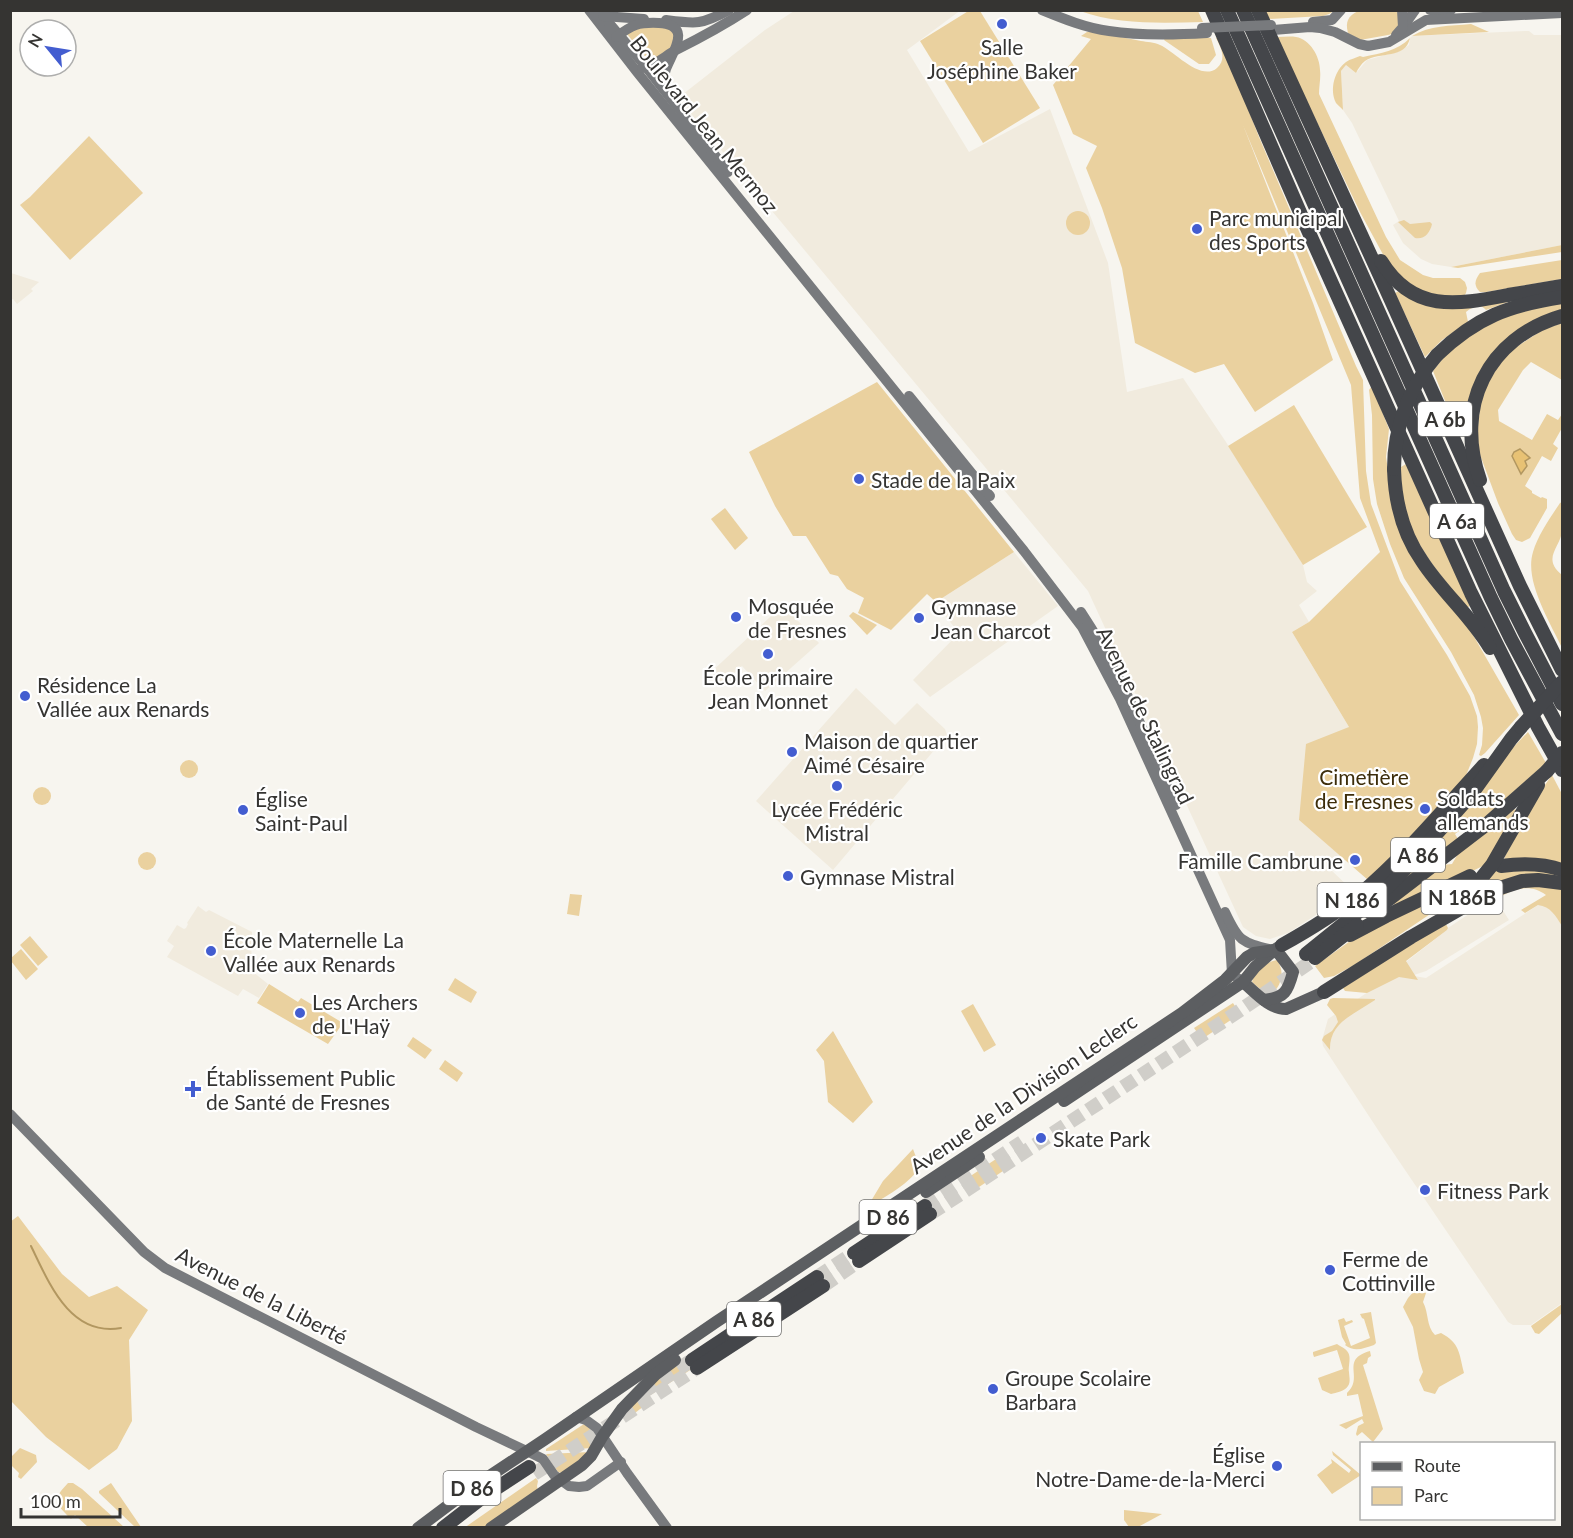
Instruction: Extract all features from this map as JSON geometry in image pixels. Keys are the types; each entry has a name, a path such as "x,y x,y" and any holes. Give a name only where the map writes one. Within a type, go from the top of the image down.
{"highway":[{"name":"A 6b","path":"1212,10 1302,218 1481,614 1538,727 1563,770"},
{"name":"A 6a","path":"1227,10 1491,598 1563,735"},
{"name":"A 6a","path":"1243,10 1504,591 1563,704"},
{"name":"A 6b","path":"1257,10 1350,209 1528,604 1563,670"},
{"path":"1350,209 1389,273 1400,285 1421,297 1436,302 1475,302 1563,286"},
{"path":"1538,727 1484,638 1433,576 1415,549 1400,512 1394,487 1394,469 1397,434 1404,409 1419,380 1437,356 1457,337 1484,318 1521,305 1563,297"},
{"path":"1504,550 1473,457 1470,431 1472,411 1483,378 1499,355 1518,337 1545,322 1563,316"},
{"name":"A 86","path":"1563,682 1521,727 1471,795 1397,878 1309,957 1338,942 1406,886 1488,824 1547,771 1563,753"},
{"name":"Avenue de la Division Leclerc","path":"1278,948 1320,923 1382,874 1498,749 1511,739"},
{"name":"N 186B","path":"1324,992 1411,937 1479,881 1498,856 1547,771"},
{"path":"1501,866 1538,864 1563,870"},
{"path":"1338,942 1470,876"},
{"path":"1411,937 1500,888 1522,881 1563,883"},
{"path":"856,1257 927,1210"},
{"name":"A 86","path":"694,1364 820,1282"},
{"path":"443,1527 483,1497 532,1470 457,1527"}],"main road":[{"name":"Boulevard Jean Mermoz","path":"589,10 646,67 796,261"},
{"path":"616,37 633,25 654,21 701,23 729,10"},
{"path":"629,61 640,68 646,67 747,10"},
{"path":"1042,10 1083,25 1108,31 1150,34 1272,27 1326,21 1334,18 1341,10"},
{"path":"1053,10 1065,15 1127,27 1204,31"},
{"path":"1062,10 1084,18"},
{"path":"1335,32 1339,21 1348,10"},
{"path":"1401,10 1403,27"},
{"path":"1392,40 1416,10 1418,15 1563,14"},
{"path":"1272,27 1314,27 1335,32 1363,45 1383,44 1428,15 1451,10"},
{"name":"Boulevard Jean Mermoz","path":"601,13 637,72 796,261"},
{"path":"601,13 670,24 677,30 678,37 666,70 663,88"},
{"name":"Avenue de Stalingrad","path":"796,261 1076,606 1093,631 1126,695 1238,937 1251,944 1278,948"},
{"name":"Avenue de Stalingrad","path":"796,261 1082,627 1120,699 1230,940 1232,974"},
{"path":"1264,1000 1277,998 1283,994 1288,988 1293,972 1280,955 1278,948"},
{"name":"Avenue de la Division Leclerc","path":"527,1451 716,1322 1182,1012 1232,974 1240,963 1254,953 1278,948"},
{"name":"Avenue de la Division Leclerc","path":"560,1481 586,1462 622,1409 655,1375 720,1326 821,1262 1243,982 1255,967 1278,948"},
{"path":"1232,974 1277,1008 1286,1009 1324,992"},
{"name":"Avenue de la Liberté","path":"14,1118 144,1252 165,1268 543,1459"},
{"path":"576,1417 586,1420 597,1428 667,1527"},
{"path":"510,1462 510,1442 542,1442 543,1459 554,1475 569,1486 579,1487 586,1486 621,1462"},
{"name":"D 86","path":"418,1527 527,1451"},
{"name":"D 86","path":"491,1527 560,1481"}],"shaded area":[{"path":"961,10 907,50 969,152 1050,109 1108,263 1127,392 1183,378 1303,565 1307,582 1317,591 1299,605 1309,622 1292,632 1349,727 1299,820 1341,856 1330,869 1353,891 1288,933 1270,939 1256,936 1243,927 1088,591 678,98 765,30 794,11"},
{"path":"1529,31 1534,35 1562,35 1562,245 1451,267 1432,264 1421,259 1403,243 1393,225 1399,221 1352,123 1343,110 1341,71 1346,65 1356,73 1367,60 1400,51 1409,45 1412,36"},
{"path":"11,273 39,282 31,289 33,291 17,304 13,299 11,300"},
{"path":"1520,449 1530,458 1525,461 1527,466 1521,474 1512,456"},
{"path":"1014,552 1058,606 930,697 913,680 959,633 936,602"},
{"name":"École primaire Jean Monnet","path":"783,605 819,643 765,691 742,666 719,686 709,674"},
{"name":"Lycée Frédéric Mistral","path":"856,688 895,725 917,703 945,729 947,735 833,870 756,801"},
{"path":"1549,898 1562,913 1562,1303 1531,1325 1513,1325 1508,1322 1382,1136 1323,1046 1322,1040 1328,1019 1396,973 1426,978"},
{"path":"1496,900 1509,920 1426,971 1414,975 1406,962 1448,928 1475,910"},
{"name":"École Maternelle La Vallée aux Renards","path":"198,906 206,912 209,910 252,932 251,968 268,984 259,998 243,989 238,996 167,957 174,946 167,941 177,925 186,928"}],"green space":[{"path":"970,10 980,11 1040,108 983,143 920,41"},
{"path":"1080,11 1198,11 1203,22 1125,21"},
{"path":"1265,11 1334,11 1323,16 1268,19"},
{"path":"1358,11 1396,11 1400,24 1392,34 1360,40 1348,33 1347,26 1350,17"},
{"path":"1471,24 1489,32 1412,36 1433,28"},
{"path":"635,27 666,27 674,33 673,42 666,52 648,60 627,34"},
{"name":"Cimetière de Fresnes","path":"1087,32 1158,44 1203,71 1217,68 1222,61 1222,53 1216,38 1220,37 1259,137 1363,380 1366,471 1371,504 1400,581 1447,655 1470,696 1477,716 1477,744 1465,778 1368,880 1299,820 1306,744 1349,727 1292,632 1309,622 1380,552 1360,498 1351,385 1243,125 1333,360 1255,412 1224,364 1195,373 1135,343 1122,268 1086,168 1097,146 1073,134 1053,85 1091,39 1081,36"},
{"path":"1276,37 1301,38 1316,54 1320,65 1319,94 1386,237 1400,260 1423,275 1433,278 1460,278 1465,282 1467,288 1464,296 1445,297 1420,291 1408,284 1386,260 1360,212"},
{"path":"1165,38 1211,38 1216,55 1209,64 1199,64 1164,40"},
{"path":"1410,38 1403,49 1365,61 1356,73 1346,65 1341,71 1343,110 1336,103 1333,86 1342,65 1360,56 1388,51 1400,46"},
{"path":"89,136 143,193 70,260 20,205"},
{"path":"1078,211 1087,214 1090,223 1087,232 1078,235 1069,232 1066,223 1069,214"},
{"path":"1404,220 1410,224 1430,222 1432,224 1426,235 1415,238 1398,222"},
{"path":"1562,245 1562,252 1458,268 1451,267"},
{"path":"1562,260 1562,279 1486,292 1480,292 1476,285 1480,273"},
{"path":"1399,291 1415,299 1511,301 1486,310 1479,306 1468,310 1466,312 1468,322 1442,340 1425,357 1395,293"},
{"path":"1562,302 1562,311 1516,332 1492,354 1466,431 1458,433 1433,371 1448,352 1493,318"},
{"path":"1562,323 1562,380 1531,362 1523,370 1498,410 1499,421 1532,440 1547,414 1558,420 1562,414 1562,428 1553,444 1558,448 1551,461 1542,456 1525,486 1532,493 1547,499 1547,508 1530,538 1522,542 1516,540 1512,534 1476,444 1481,400 1499,364 1510,351 1544,329"},
{"name":"Stade de la Paix","path":"877,382 1014,552 936,602 927,594 891,630 858,613 864,598 847,589 838,576 830,574 806,536 793,536 775,506 749,452"},
{"path":"1372,386 1389,429 1386,457 1396,522 1469,628 1519,715 1481,756 1479,755 1483,728 1474,695 1451,652 1404,578 1377,504 1373,479 1372,415 1369,390"},
{"path":"1294,405 1367,527 1303,565 1228,446"},
{"path":"1406,464 1470,606 1467,608 1441,576 1419,544 1411,527 1401,489 1401,467"},
{"path":"1562,502 1563,528 1553,563 1562,575 1562,648 1535,588 1531,563 1538,539"},
{"path":"725,508 748,538 735,550 711,519"},
{"path":"853,612 877,625 867,635 849,616"},
{"path":"1528,732 1546,763 1473,828 1459,831 1455,834 1458,839 1408,877 1405,875 1501,760"},
{"path":"185,760 193,760 198,765 196,776 185,778 180,773 180,765"},
{"path":"1552,775 1562,794 1562,866 1504,861 1540,792"},
{"path":"38,787 46,787 51,792 49,803 38,805 33,800 33,792"},
{"path":"1513,809 1517,810 1485,865 1395,908 1393,903 1442,865 1452,864 1459,852"},
{"path":"147,852 153,855 156,861 153,867 147,870 141,867 138,861 141,855"},
{"path":"1496,869 1558,872 1562,880 1480,894 1479,890"},
{"path":"1528,885 1562,888 1562,926 1552,912 1542,906 1538,905 1525,913 1521,910 1546,895 1528,888 1510,892 1476,912 1475,910 1511,888"},
{"path":"1446,892 1449,897 1452,896 1451,900 1356,964 1334,976 1324,978 1315,966 1360,934"},
{"path":"570,894 582,895 579,916 567,914"},
{"path":"1445,922 1447,930 1406,961 1418,980 1399,977 1367,993 1345,991 1343,988"},
{"path":"30,936 48,957 38,966 20,945"},
{"path":"21,949 38,969 26,980 11,961 11,958"},
{"path":"1277,960 1282,973 1280,982 1272,994 1266,994 1252,982 1253,978 1261,967"},
{"path":"455,978 477,992 471,1003 448,990"},
{"name":"Les Archers de L'Haÿ","path":"269,984 298,1002 301,998 343,1023 328,1044 257,1003"},
{"path":"1333,998 1375,1000 1339,1026 1331,1040 1330,1050 1322,1040 1338,1022 1327,1005"},
{"path":"1233,1003 1240,1014 1202,1039 1194,1028"},
{"path":"973,1004 996,1045 984,1052 961,1011"},
{"path":"833,1031 873,1102 853,1123 828,1102 824,1061 816,1050"},
{"path":"413,1037 432,1050 425,1059 407,1046"},
{"path":"445,1060 463,1073 457,1082 439,1069"},
{"path":"913,1149 918,1165 916,1172 904,1184 869,1207 883,1181"},
{"path":"996,1159 1003,1171 973,1191 966,1179"},
{"path":"18,1216 62,1274 89,1297 117,1286 148,1310 129,1340 132,1421 117,1449 89,1470 46,1437 11,1401 10,1222"},
{"path":"1416,1289 1426,1293 1423,1302 1432,1331 1435,1335 1441,1333 1452,1341 1460,1354 1464,1373 1439,1387 1435,1394 1424,1391 1419,1380 1423,1372 1413,1327 1403,1307"},
{"path":"1562,1304 1562,1313 1539,1334 1535,1333 1531,1326"},
{"path":"1371,1312 1376,1343 1360,1349 1352,1349 1345,1345 1338,1320 1344,1318 1346,1322 1352,1320 1353,1322 1344,1326 1351,1346 1370,1338 1360,1314"},
{"path":"1337,1344 1349,1354 1349,1383 1345,1389 1331,1394 1322,1390 1318,1378 1343,1369 1337,1350 1314,1357 1313,1352"},
{"path":"1370,1351 1371,1356 1363,1365 1383,1429 1373,1442 1362,1432 1357,1436 1356,1434 1358,1426 1364,1423 1362,1419 1346,1429 1339,1425 1363,1416 1358,1394 1347,1396 1347,1393 1354,1381 1356,1359"},
{"path":"688,1355 695,1367 641,1401 644,1406 631,1416 629,1407 656,1380"},
{"path":"584,1424 593,1434 592,1448 546,1451 546,1449"},
{"path":"20,1448 36,1455 37,1462 21,1479 18,1477 19,1473 10,1464 11,1457"},
{"path":"1332,1451 1360,1476 1332,1494 1317,1475 1332,1463 1331,1459 1349,1473 1351,1470 1333,1455"},
{"path":"590,1452 562,1473 558,1472 546,1454"},
{"path":"536,1478 538,1491 485,1527 464,1528"},
{"path":"68,1483 73,1483 82,1489 124,1527 88,1527 75,1515 71,1519 57,1502 59,1494"},
{"path":"111,1483 141,1527 135,1527 99,1493"},
{"path":"1124,1510 1162,1514 1138,1527 1129,1527 1124,1520"}],"waterway":[{"path":"31,1246 54,1291 75,1316 103,1329 121,1328"}],"tunnel":[{"path":"930,1214 1312,961"},
{"path":"925,1206 1022,1142"},
{"path":"817,1277 854,1253"},
{"path":"823,1286 859,1261"},
{"path":"643,1392 692,1360"},
{"path":"534,1474 697,1368"}],"place":[{"name":"Salle Joséphine Baker","path":"1002,24"},
{"name":"Parc municipal des Sports","path":"1197,229"},
{"name":"Stade de la Paix","path":"859,479"},
{"name":"Mosquée de Fresnes","path":"736,617"},
{"name":"Gymnase Jean Charcot","path":"919,618"},
{"name":"École primaire Jean Monnet","path":"768,654"},
{"name":"Résidence La Vallée aux Renards","path":"25,696"},
{"name":"Maison de quartier Aimé Césaire","path":"792,752"},
{"name":"Lycée Frédéric Mistral","path":"837,786"},
{"name":"Soldats allemands","path":"1425,809"},
{"name":"Église Saint-Paul","path":"243,810"},
{"name":"Famille Cambrune","path":"1355,860"},
{"name":"Gymnase Mistral","path":"788,876"},
{"name":"École Maternelle La Vallée aux Renards","path":"211,951"},
{"name":"Les Archers de L'Haÿ","path":"300,1013"},
{"name":"Établissement Public de Santé de Fresnes","path":"193,1089"},
{"name":"Skate Park","path":"1041,1138"},
{"name":"Fitness Park","path":"1425,1190"},
{"name":"Ferme de Cottinville","path":"1330,1270"},
{"name":"Groupe Scolaire Barbara","path":"993,1389"},
{"name":"Église Notre-Dame-de-la-Merci","path":"1277,1466"}]}
